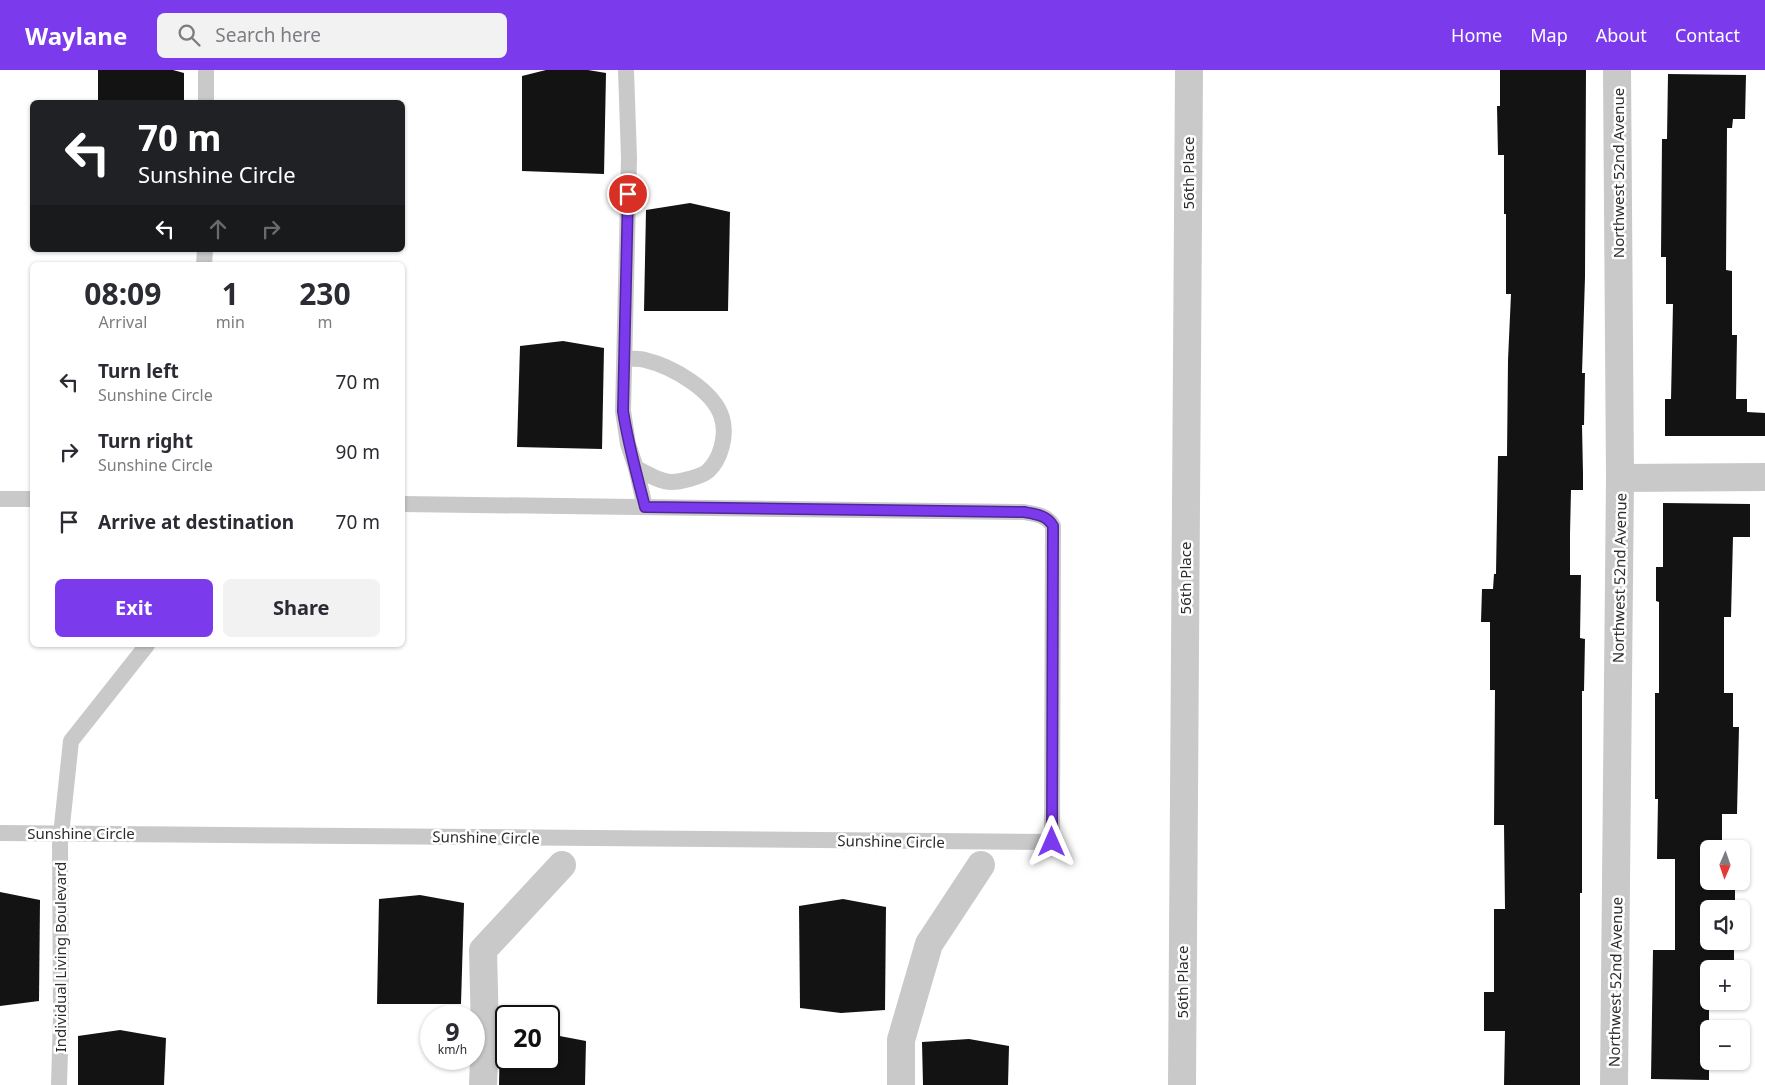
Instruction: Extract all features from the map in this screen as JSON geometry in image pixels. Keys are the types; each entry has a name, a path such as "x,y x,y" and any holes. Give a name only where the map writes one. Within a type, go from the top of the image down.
{"street":[{"name":"56th Place","path":"1182,1085 1189,70"},
{"name":"Northwest 52nd Avenue","path":"1614,1085 1620,478 1617,70"},
{"path":"1620,478 1765,477"},
{"path":"483,1085 485,1032 483,950 562,865"},
{"path":"901,1085 901,1040 929,944 980,865"}],"lane":[{"path":"206,70 206,100"},
{"path":"626,70 629,158 626,359 623,411 628,444 645,507"},
{"path":"626,359 645,360 675,372 702,389 722,418 723,439 718,458 707,472 686,480 670,482 636,468"},
{"path":"0,499 30,499"},
{"name":"Sunshine Circle","path":"0,833 1052,842 1053,526 1050,520 1024,512 405,504"},
{"name":"Individual Living Boulevard","path":"60,1085 60,844 71,741 145,647"}],"building":[{"path":"98,70 173,70 184,73 184,100 98,100"},
{"path":"546,70 588,70 606,73 604,174 522,171 522,76"},
{"path":"1500,70 1586,70 1585,277 1582,373 1585,373 1584,425 1582,425 1583,490 1571,490 1570,534 1570,575 1581,575 1580,638 1585,639 1584,691 1582,691 1580,1085 1504,1085 1505,1031 1484,1031 1484,992 1494,992 1494,909 1505,909 1504,825 1494,825 1495,690 1490,690 1490,622 1481,622 1482,589 1493,589 1494,574 1496,574 1498,456 1507,456 1511,294 1506,294 1504,155 1498,155 1497,106 1500,106"},
{"path":"1668,74 1746,75 1745,119 1733,119 1732,128 1727,128 1726,270 1732,271 1732,335 1737,335 1736,399 1747,399 1747,412 1765,413 1765,436 1665,436 1665,399 1671,399 1673,304 1666,304 1666,257 1661,257 1662,139 1667,139"},
{"path":"690,203 730,212 728,311 644,311 646,210"},
{"path":"563,341 604,348 602,449 517,447 520,346"},
{"path":"1663,503 1750,504 1750,537 1733,537 1731,617 1724,617 1724,693 1733,693 1733,727 1739,727 1737,814 1722,814 1722,840 1700,840 1700,890 1735,890 1735,900 1700,900 1700,950 1734,950 1734,960 1700,960 1700,1010 1709,1010 1709,1020 1700,1020 1700,1070 1709,1070 1709,1080 1651,1079 1653,950 1675,950 1675,859 1657,859 1658,799 1655,799 1655,693 1659,693 1659,602 1656,601 1656,567 1663,567"},
{"path":"0,892 40,900 39,1001 0,1006"},
{"path":"420,895 464,903 461,1004 377,1004 379,899"},
{"path":"843,899 886,907 885,1010 841,1013 800,1008 799,906"},
{"path":"120,1030 166,1038 164,1085 78,1085 78,1036"},
{"path":"560,1036 586,1041 585,1085 499,1085 499,1070 560,1070"},
{"path":"969,1039 1009,1046 1008,1085 923,1085 922,1042"}],"route":[{"path":"628,194 626,359 623,411 628,444 645,507 1024,512 1050,520 1053,526 1052,842"}]}
